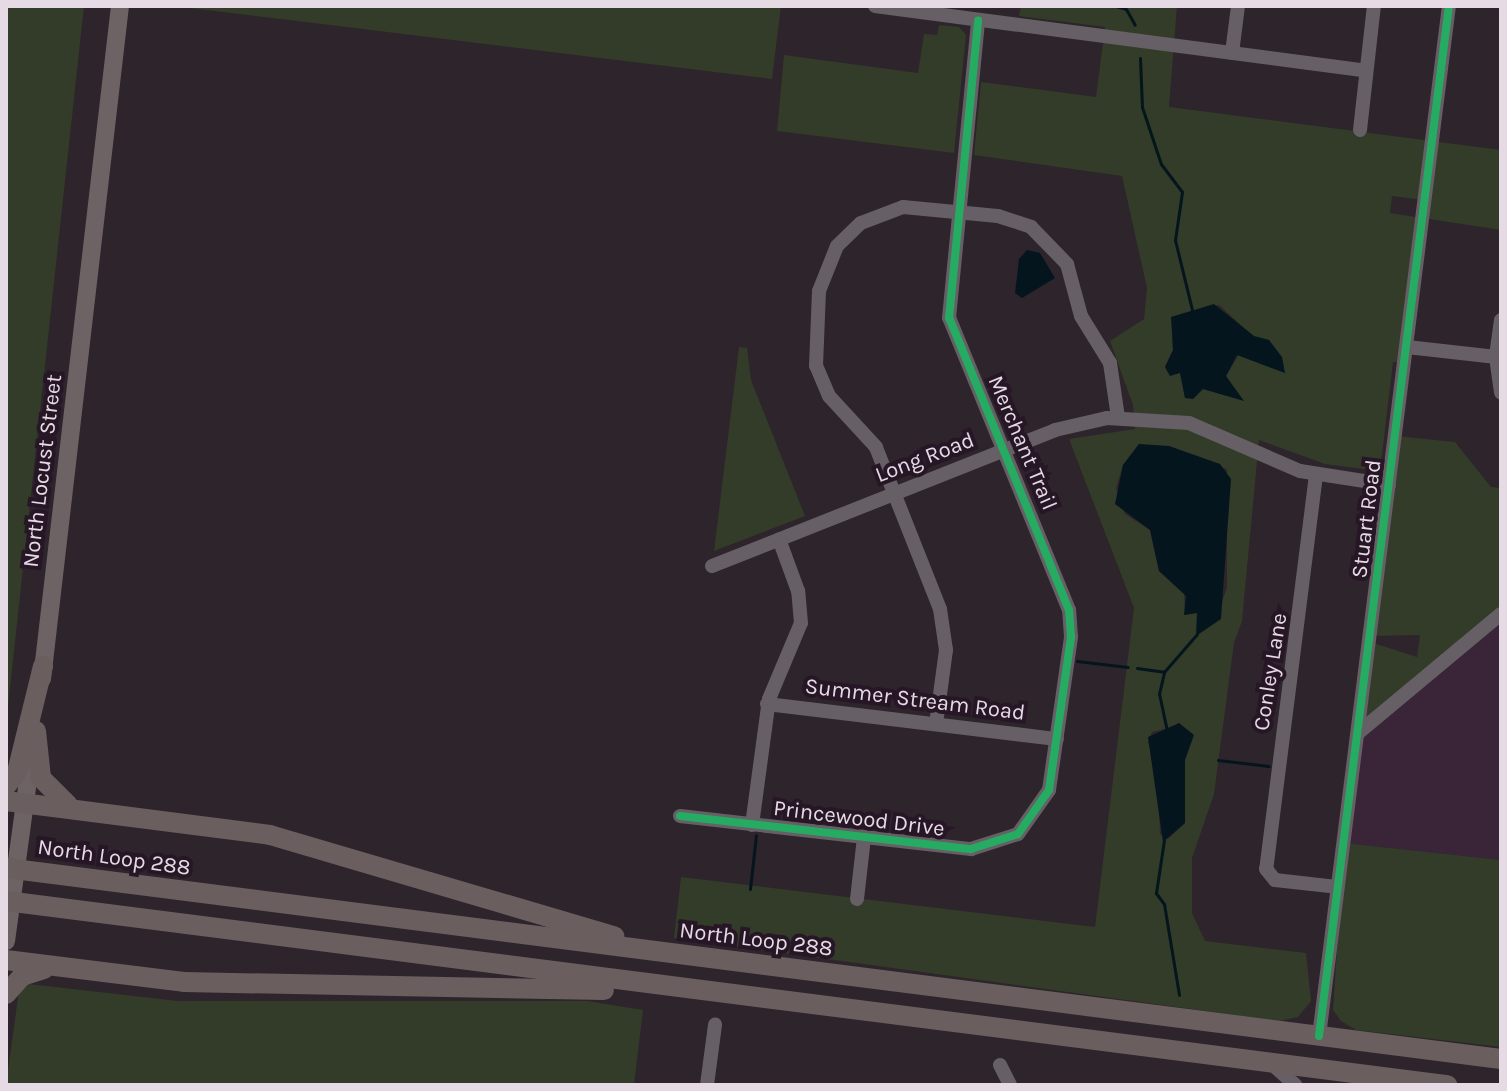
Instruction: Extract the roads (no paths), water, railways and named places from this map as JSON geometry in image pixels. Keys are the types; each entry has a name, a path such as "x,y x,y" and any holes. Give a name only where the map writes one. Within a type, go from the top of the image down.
{"highway":[{"path":"6,786 17,772 43,666"},
{"path":"36,720 41,778 59,801 76,808"},
{"path":"15,802 270,835 592,930 744,963"},
{"name":"North Loop 288","path":"6,868 1501,1059"},
{"path":"6,901 1447,1085"},
{"path":"6,960 184,982 550,987 854,1009"},
{"path":"6,994 22,976 55,967"}],"main road":[{"name":"North Locust Street","path":"6,941 15,802 36,720 120,6"}],"street":[{"path":"875,6 1366,71"},
{"path":"1232,53 1238,6"},
{"path":"1360,130 1374,6"},
{"name":"Stuart Road","path":"1319,1036 1449,6"},
{"name":"Merchant Trail","path":"978,20 951,329 1007,449 1070,616 1049,790 1027,825"},
{"path":"936,724 944,622 872,441 829,396 818,372 820,285 840,241 868,218 903,207 959,211 1019,221 1059,251 1081,316 1110,363 1118,417"},
{"path":"1501,320 1496,357 1501,393"},
{"path":"1407,347 1496,357"},
{"name":"Long Road","path":"712,566 1066,426 1118,417 1189,423 1316,475 1389,485"},
{"name":"Conley Lane","path":"1316,475 1268,875 1337,887"},
{"path":"752,825 767,704 801,623 798,591 779,539"},
{"path":"1358,733 1501,614"},
{"name":"Summer Stream Road","path":"767,704 1057,739"},
{"name":"Princewood Drive","path":"680,816 971,849 1005,841 1027,825"},
{"path":"857,899 864,838"},
{"path":"707,1085 715,1025"},
{"path":"1269,1062 1295,1085"},
{"path":"1000,1065 1010,1085"},
{"path":"1326,1085 1354,1073"}],"water":[{"path":"1027,250 1040,253 1055,278 1022,298 1015,293 1019,259"},
{"path":"1214,304 1254,336 1269,340 1282,357 1285,373 1237,355 1226,376 1244,401 1203,389 1193,399 1185,398 1180,373 1170,376 1165,367 1173,350 1171,317"},
{"path":"1139,444 1169,446 1220,464 1231,479 1221,619 1196,636 1197,613 1184,615 1186,596 1159,571 1150,530 1115,504 1123,465"},
{"path":"1179,723 1194,735 1185,760 1185,823 1163,842 1148,737"}],"waterway":[{"path":"1116,6 1126,9 1135,25"},
{"path":"1140,58 1142,107 1161,164 1182,192 1175,240 1193,314"},
{"path":"1167,731 1159,694 1164,672 1197,634"},
{"path":"1077,661 1128,667"},
{"path":"1137,668 1164,672"},
{"path":"1218,760 1269,766"},
{"path":"750,889 756,835"},
{"path":"1164,840 1156,893 1164,904 1179,995"}]}
